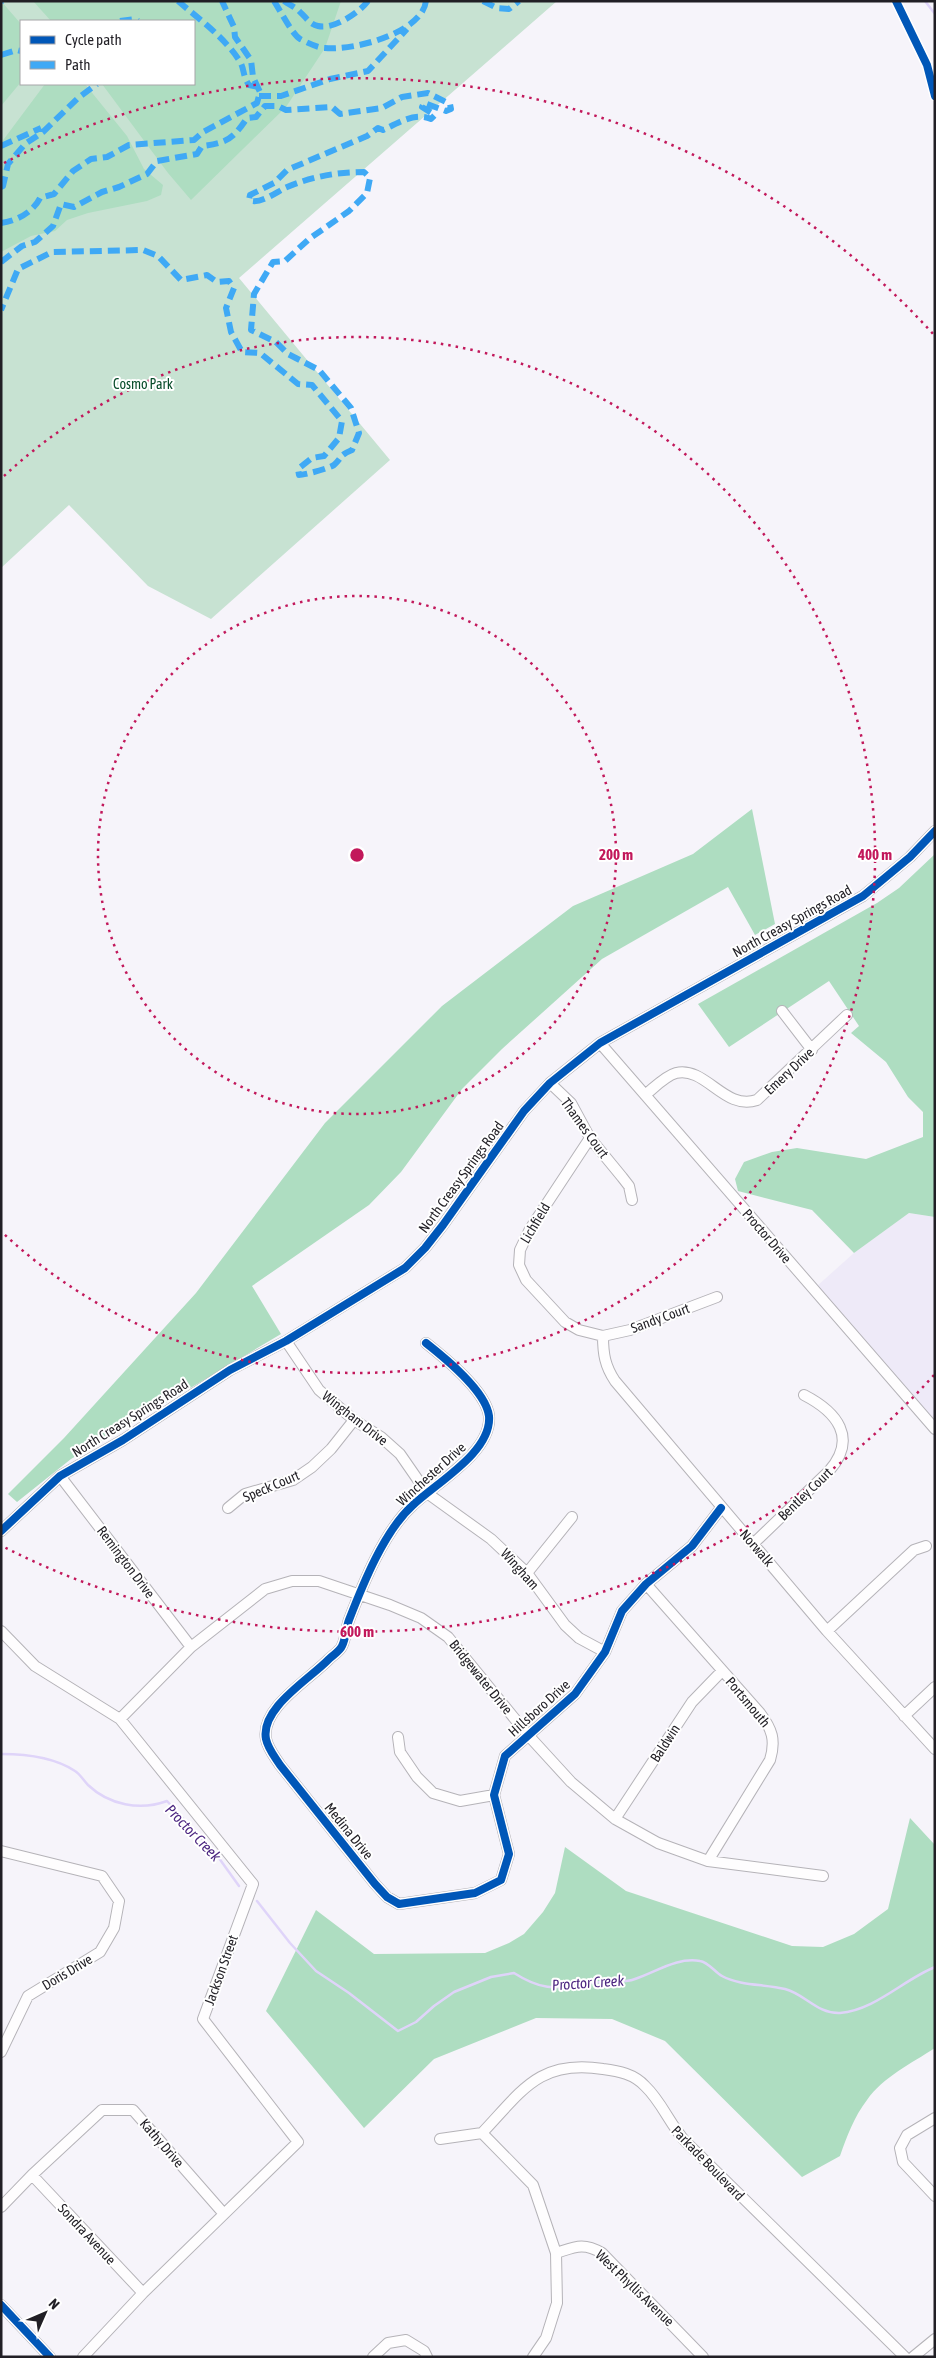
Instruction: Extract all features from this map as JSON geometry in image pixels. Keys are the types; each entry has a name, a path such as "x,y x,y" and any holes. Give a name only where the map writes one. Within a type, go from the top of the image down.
{"street":[{"name":"North Creasy Springs Road","path":"1,1531 60,1476 123,1440 230,1370 286,1341 404,1268 426,1248 524,1111 550,1083 600,1043 863,896 910,857 935,831"},
{"path":"782,1010 812,1050"},
{"name":"Emery Drive","path":"645,1095 669,1076 684,1072 694,1075 740,1102 750,1102 765,1094 847,1015"},
{"name":"Proctor Drive","path":"600,1043 935,1430"},
{"name":"Thames Court","path":"550,1083 571,1103 590,1138 629,1186 632,1200"},
{"name":"Lichfield","path":"590,1138 530,1229 520,1250 519,1265 526,1280 555,1314 579,1330 603,1336"},
{"name":"Sandy Court","path":"603,1336 630,1330 717,1297"},
{"name":"Norwalk","path":"603,1336 603,1355 607,1368 615,1381 827,1631 935,1749"},
{"name":"Wingham Drive","path":"286,1341 319,1390 354,1420 381,1437 400,1454 427,1493"},
{"name":"Winchester Drive","path":"281,1701 317,1672 342,1646 347,1624 359,1594 394,1529 411,1506 482,1444 489,1417 485,1403 454,1364 426,1343"},
{"name":"Bentley Court","path":"754,1544 829,1471 839,1460 844,1448 838,1424 820,1404 804,1395"},
{"name":"Speck Court","path":"228,1508 245,1494 293,1480 312,1467 331,1449 354,1420"},
{"name":"Remington Drive","path":"60,1476 191,1647"},
{"name":"Wingham","path":"427,1493 491,1539 527,1573 565,1625 579,1638 605,1652"},
{"name":"Hillsboro Drive","path":"494,1795 505,1756 576,1694 605,1652 622,1611 646,1584 692,1546 721,1508"},
{"path":"527,1573 572,1517"},
{"path":"827,1631 914,1550 926,1546"},
{"name":"Bridgewater Drive","path":"120,1719 191,1647 265,1589 292,1581 319,1581 421,1618 448,1637 528,1735 571,1782 615,1819 658,1843 708,1861 823,1876"},
{"name":"Portsmouth","path":"646,1584 770,1726 774,1747 770,1760 708,1861"},
{"name":"Jackson Street","path":"1,1631 35,1666 120,1719 253,1884 203,2019 298,2142 143,2293 82,2357"},
{"name":"Baldwin","path":"615,1819 692,1702 722,1671"},
{"path":"904,1716 935,1687"},
{"name":"Medina Drive","path":"281,1701 267,1722 266,1740 270,1751 387,1897 399,1904 475,1893 501,1880 509,1854 494,1795"},
{"path":"398,1737 400,1752 417,1777 433,1793 460,1801 494,1795"},
{"name":"Doris Drive","path":"1,1851 102,1876 118,1901 114,1928 100,1952 28,1996 1,2052"},
{"name":"Parkade Boulevard","path":"482,2133 524,2089 556,2069 572,2066 594,2068 621,2072 635,2078 653,2096 675,2131 905,2357"},
{"name":"Kathy Drive","path":"1,2207 32,2175 102,2110 133,2110 224,2214"},
{"path":"935,2118 907,2135 900,2148 903,2162 935,2196"},
{"path":"440,2139 482,2133 533,2185 556,2253 558,2303 546,2338 533,2357"},
{"name":"Sondra Avenue","path":"32,2175 143,2293"},
{"name":"West Phyllis Avenue","path":"556,2253 576,2246 590,2246 602,2252 703,2357"},
{"path":"1,2306 44,2355"},
{"path":"913,2357 935,2339"},
{"path":"373,2357 388,2343 406,2340 424,2351 427,2357"}],"shaded area":[{"path":"909,1213 935,1217 935,1421 816,1287 854,1253"}],"green space":[{"name":"Cosmo Park","path":"1,1 557,1 239,278 390,460 211,619 148,586 69,505 1,568"},
{"path":"1,1 20,23 20,83 1,106"},
{"path":"33,1 341,1 325,48 286,107 191,200 168,173 103,85 195,85 195,20 50,20"},
{"path":"44,85 86,85 127,136 144,169 163,185 161,195 147,201 88,213 67,220 55,231 31,236 1,252 1,143"},
{"path":"752,809 775,924 755,935 728,887 602,959 502,1049 462,1089 401,1172 369,1205 252,1286 281,1334 71,1459 17,1502 8,1494 64,1438 196,1293 325,1123 442,1006 573,906 693,854"},
{"path":"935,854 935,1217 909,1213 854,1253 812,1210 738,1191 735,1179 744,1162 772,1152 797,1148 866,1159 923,1137 923,1112 908,1097 886,1062 851,1033 859,1026 829,981 729,1047 698,1004 877,903 899,888"},
{"path":"910,1818 935,1845 935,2048 881,2084 858,2113 840,2156 802,2177 665,2041 612,2019 536,2018 434,2059 364,2128 266,2011 316,1910 374,1954 485,1953 509,1943 524,1934 543,1912 555,1893 565,1847 626,1891 792,1946 823,1947 854,1934 888,1909"}],"waterway":[{"path":"925,1 935,14"},
{"name":"Proctor Creek","path":"1,1754 30,1756 58,1762 77,1772 96,1792 125,1804 146,1806 167,1801 216,1854 239,1886"},
{"name":"Proctor Creek","path":"257,1901 290,1943 316,1971 349,1993 398,2031 416,2022 454,1992 491,1977 514,1973 537,1985 566,1987 601,1982 627,1981 675,1963 691,1960 700,1961 706,1963 719,1974 737,1982 785,1989 818,2007 840,2013 853,2011 877,2001 935,1967"}],"marked path":[{"path":"178,1 226,44 241,63 249,85 258,87"},
{"path":"1,223 13,220 29,212 40,198 54,194 73,171 91,159 107,157 129,145 194,140 203,132 257,103 260,92 253,77 251,60 235,37 234,27 222,1"},
{"path":"274,1 300,39 312,45 325,48 368,43 400,31 422,12 426,1"},
{"path":"284,1 297,9 312,24 324,27 345,20 368,1"},
{"path":"483,1 497,8 509,9 519,1"},
{"path":"128,20 136,20"},
{"path":"259,96 281,96 330,79 368,71 407,29"},
{"path":"1,55 20,51"},
{"path":"1,187 3,186 8,164 25,144 43,132 78,98 96,85"},
{"path":"1,262 22,246 35,242 53,226 61,204 74,207 102,192 119,187 147,174 157,161 197,154 202,146 229,139 238,131 247,118 256,117 265,106 278,106 286,110 332,107 340,114 382,108 402,97 428,93 450,104 451,109 446,111 424,103 422,107 435,115 431,119 425,117 413,118 383,130 378,128 367,136 287,170 274,183 250,195 249,200 257,201 294,184 333,174 364,172 370,178 367,193 349,211 309,239 285,261 273,262 254,294 251,330 276,342 288,354 319,370 351,408 359,433 352,450 343,455 332,466 299,475 298,469 312,458 324,456 339,438 342,421 312,385 298,384 260,353 242,352 231,332 226,308 234,288 229,281 217,282 207,275 181,280 158,256 143,250 52,252 18,269 1,310"},
{"path":"1,146 41,128"}],"cycle path":[{"path":"896,1 927,65 935,96"},
{"path":"1,1531 60,1476 123,1440 230,1370 286,1341 405,1268 425,1248 524,1111 550,1083 600,1043 863,896 910,857 935,831"},
{"path":"426,1343 463,1376 481,1396 489,1416 488,1429 482,1442 461,1466 402,1516 375,1559 349,1620 341,1648 278,1705 266,1727 267,1743 280,1765 375,1884 387,1897 399,1904 475,1893 501,1880 509,1854 494,1795 505,1756 575,1694 605,1652 622,1611 646,1584 692,1546 721,1508"},
{"path":"1,2305 50,2357"}]}
